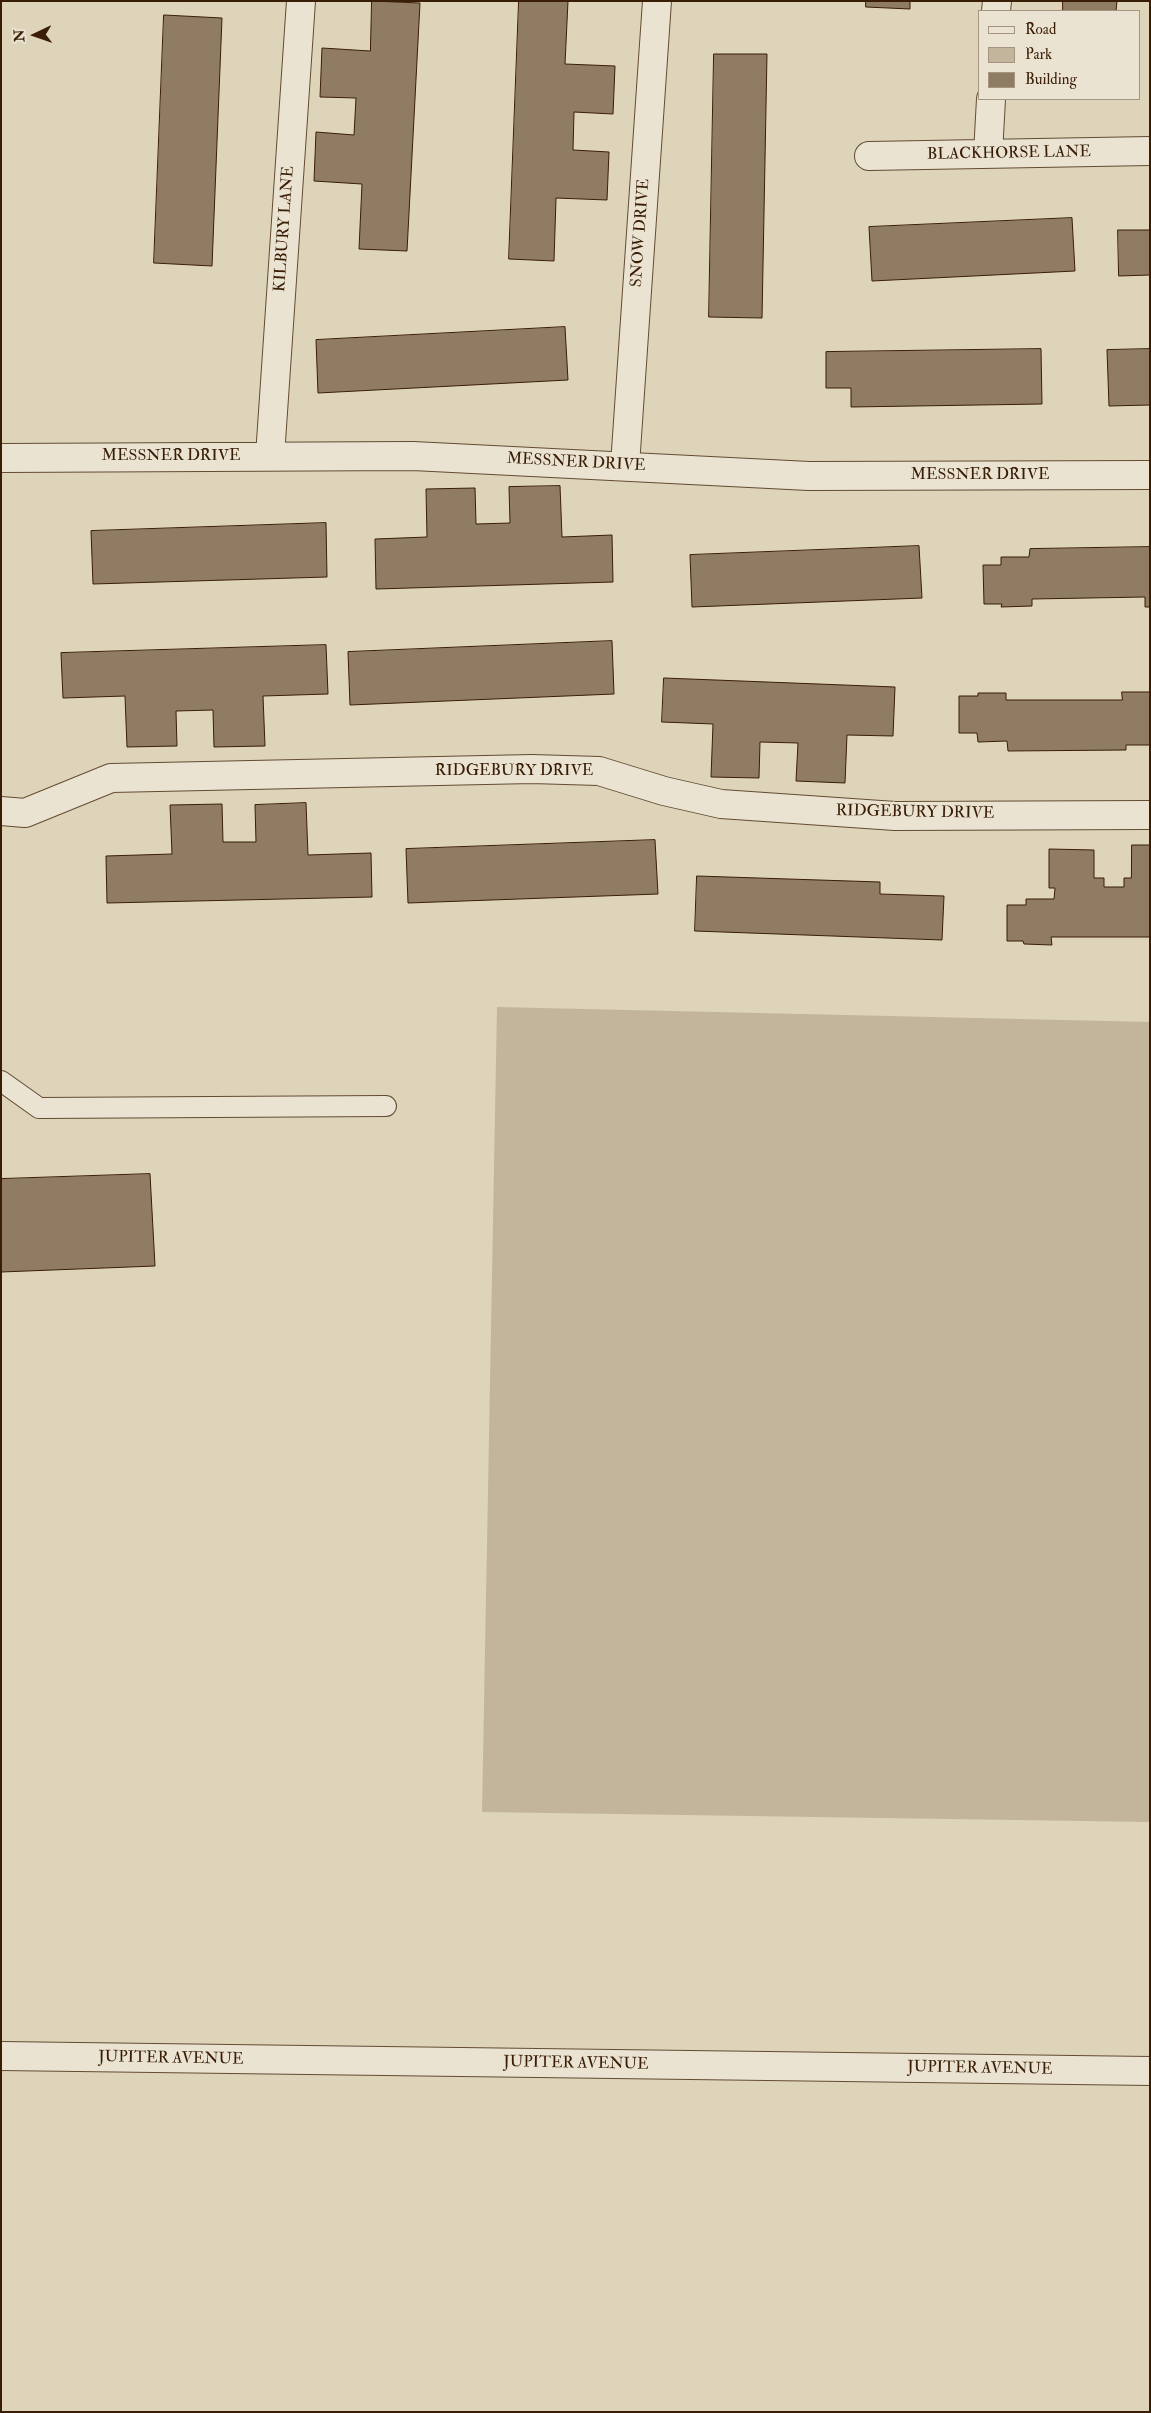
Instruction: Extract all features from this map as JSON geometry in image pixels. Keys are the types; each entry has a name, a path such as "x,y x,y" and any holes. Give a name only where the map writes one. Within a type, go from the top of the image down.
{"street":[{"name":"KILBURY LANE","path":"270,456 301,1"},
{"name":"SNOW DRIVE","path":"625,465 657,1"},
{"path":"988,154 991,100"},
{"name":"BLACKHORSE LANE","path":"869,156 1150,151"},
{"name":"MESSNER DRIVE","path":"1,458 413,456 625,465 809,476 1150,475"},
{"name":"RIDGEBURY DRIVE","path":"1,811 25,812 111,778 532,769 599,771 664,791 721,804 895,816 1150,814"},
{"name":"JUPITER AVENUE","path":"1,2056 1150,2071"}],"lane":[{"path":"1,1081 39,1108 386,1106"}],"green space":[{"path":"497,1007 1150,1022 1150,1822 482,1812"}],"building":[{"path":"372,1 420,3 407,251 359,249 362,184 314,181 316,132 354,135 356,98 320,97 322,48 370,51"},
{"path":"519,1 568,1 565,64 615,66 613,114 574,112 573,150 609,152 607,200 556,198 554,261 509,259"},
{"path":"866,1 910,1 910,9 866,7"},
{"path":"1063,1 1117,1 1116,10 1063,10"},
{"path":"164,15 222,18 212,266 154,263"},
{"path":"714,54 767,54 762,318 709,317"},
{"path":"1072,218 1075,271 872,281 869,227"},
{"path":"1118,230 1150,230 1150,275 1119,276"},
{"path":"565,327 568,380 318,393 316,340"},
{"path":"1041,349 1042,404 851,407 851,388 826,388 826,352"},
{"path":"1150,349 1150,405 1109,406 1107,350"},
{"path":"560,486 562,537 612,535 613,582 376,589 375,539 427,537 426,489 475,488 476,524 510,523 509,487"},
{"path":"326,523 327,577 93,584 91,531"},
{"path":"919,546 922,598 692,607 690,555"},
{"path":"1150,547 1150,607 1145,607 1145,597 1032,599 1032,606 1001,607 1002,604 984,604 983,565 1001,565 1001,557 1029,557 1030,549"},
{"path":"612,641 614,694 350,705 348,652"},
{"path":"326,645 328,694 263,696 265,746 214,747 213,710 176,711 177,746 127,747 125,696 63,698 61,653"},
{"path":"664,678 895,687 893,736 847,735 845,783 796,781 798,743 760,742 759,778 711,777 713,724 662,722"},
{"path":"1122,692 1150,692 1150,745 1126,745 1126,750 1008,751 1007,741 978,742 977,733 959,733 959,696 978,696 978,693 1006,693 1006,700 1122,700"},
{"path":"306,803 308,855 371,853 372,897 107,903 106,856 172,854 170,805 222,804 223,842 256,842 255,805"},
{"path":"655,840 658,894 408,903 406,849"},
{"path":"1132,845 1150,845 1150,937 1051,937 1052,945 1007,941 1007,905 1026,905 1026,899 1054,899 1055,888 1049,888 1049,849 1094,850 1094,878 1104,878 1104,887 1124,887 1124,878 1131,878"},
{"path":"697,876 880,882 880,894 944,896 942,940 695,931"},
{"path":"150,1174 155,1266 1,1272 1,1179"}]}
